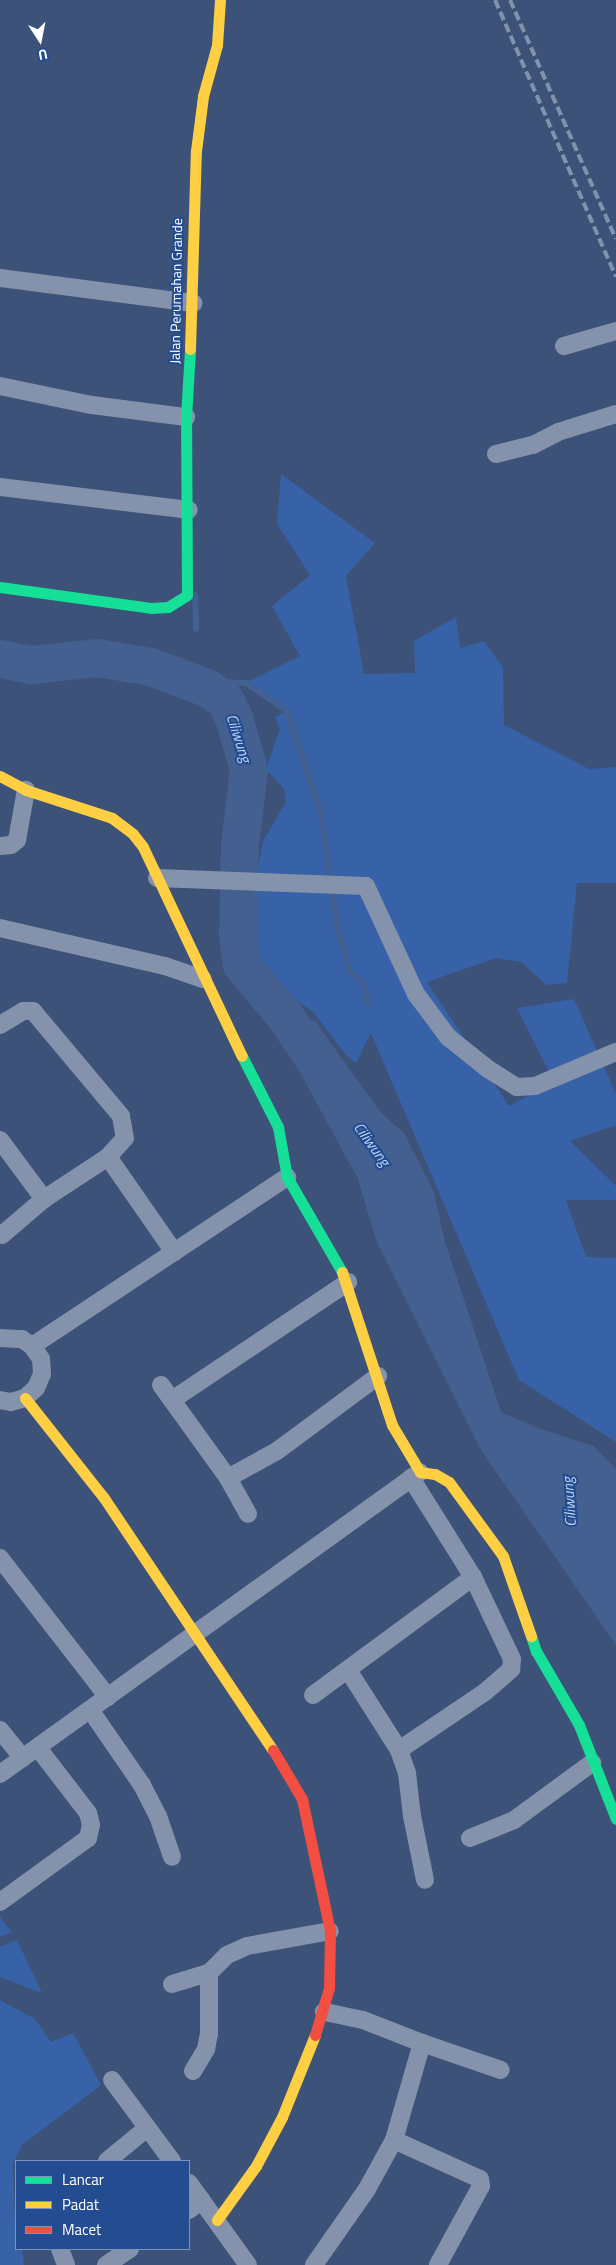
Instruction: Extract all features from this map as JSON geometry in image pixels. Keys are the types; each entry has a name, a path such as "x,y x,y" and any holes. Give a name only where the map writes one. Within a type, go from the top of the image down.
{"street":[{"name":"Jalan Perumahan Grande","path":"0,587 151,608 180,602 187,595 189,510 186,417 193,303 196,151 203,96 217,45 220,0"},
{"path":"0,278 193,303"},
{"path":"564,346 616,332"},
{"path":"0,386 92,405 186,417"},
{"path":"496,454 533,445 558,432 616,414"},
{"path":"0,487 189,510"},
{"path":"0,776 26,790 123,824 143,847 203,978 278,1127 287,1177 348,1282 392,1425 416,1475 473,1577 512,1659 511,1669 486,1692 399,1750"},
{"path":"0,846 11,845 17,840 26,790"},
{"path":"157,878 366,886 416,994 448,1037 488,1069 518,1087 535,1086 616,1052"},
{"path":"0,928 164,966 203,978"},
{"path":"0,1026 23,1012 33,1011 121,1116 125,1138 108,1157 44,1199 2,1235"},
{"path":"0,1140 44,1199"},
{"path":"108,1157 174,1252"},
{"path":"32,1346 287,1177"},
{"path":"172,1400 348,1282"},
{"path":"0,1338 22,1339 32,1346 41,1358 42,1374 36,1388 25,1398 11,1402 0,1400"},
{"path":"228,1478 277,1452 378,1376"},
{"path":"162,1384 228,1478 248,1514"},
{"path":"25,1398 104,1498 194,1635 291,1777 302,1799 330,1931 329,1988 324,2012 282,2117 256,2166 218,2220"},
{"path":"0,1774 91,1711 416,1475 435,1474 449,1482 504,1556 536,1651 579,1725 592,1763 616,1819"},
{"path":"0,1558 108,1697"},
{"path":"313,1695 473,1577"},
{"path":"348,1670 399,1750 407,1773 425,1880"},
{"path":"91,1711 142,1785 158,1816 172,1857"},
{"path":"0,1730 23,1758"},
{"path":"0,1902 88,1838 91,1825 88,1813 38,1748"},
{"path":"470,1838 514,1820 592,1763"},
{"path":"172,1984 209,1973 227,1955 248,1946 330,1931"},
{"path":"193,2071 206,2049 209,2034 209,1973"},
{"path":"324,2012 363,2020 422,2043 501,2070"},
{"path":"314,2265 367,2189 394,2140 422,2043"},
{"path":"112,2080 171,2160"},
{"path":"108,2160 147,2128"},
{"path":"394,2140 480,2179 481,2186 438,2265"},
{"path":"190,2186 196,2205 218,2220 248,2265"},
{"path":"60,2250 66,2265"},
{"path":"106,2265 128,2250"}],"shaded area":[{"path":"281,474 375,543 346,576 364,674 415,673 414,641 456,617 460,648 484,641 503,668 504,725 589,769 616,767 616,883 577,883 567,983 547,985 521,962 496,958 427,982 509,1106 554,1082 517,1008 574,999 616,1094 616,1125 570,1141 616,1186 616,1200 566,1200 586,1257 616,1258 616,1442 519,1380 371,1033 356,1063 346,1055 313,1012 247,964 249,915 263,841 286,802 284,789 266,769 280,729 275,717 287,711 247,682 300,656 272,606 310,575 277,524"},
{"path":"0,1917 12,1932 0,1937"},
{"path":"17,1940 42,1993 0,1977 0,1947"},
{"path":"0,2000 35,2019 51,2042 73,2033 101,2085 22,2145 13,2164 15,2250 22,2250 24,2265 0,2265"}],"water":[{"path":"285,1016 315,1021 381,1113 404,1133 434,1192 445,1242 501,1412 535,1427 593,1446 616,1469 616,1645 481,1450 376,1240 358,1179 279,1034"}],"waterway":[{"path":"195,595 196,629"},
{"name":"Ciliwung","path":"0,659 32,665 97,658 151,667 207,688 225,700 234,718 249,770 240,846 238,934 242,965 285,1016 314,1059"},
{"name":"Ciliwung","path":"188,681 246,683 287,711 321,814 338,930 349,970 365,986 367,1003"}],"railway":[{"path":"495,0 616,277"},
{"path":"510,0 616,239"}],"traffic: fast":[{"path":"0,587 151,608 168,607 187,595 186,417 190,349"},
{"path":"242,1056 278,1127 287,1177 342,1272"},
{"path":"531,1636 536,1651 579,1725 616,1819"}],"traffic: slow":[{"path":"190,349 196,151 203,96 217,45 220,0"},
{"path":"0,776 26,790 112,818 133,834 143,847 242,1056"},
{"path":"342,1272 392,1425 420,1472 435,1474 449,1482 503,1556 531,1636"},
{"path":"25,1398 104,1498 273,1750"},
{"path":"217,2220 256,2166 282,2117 315,2035"}],"traffic: jam":[{"path":"273,1750 302,1799 330,1931 329,1988 315,2035"}]}
